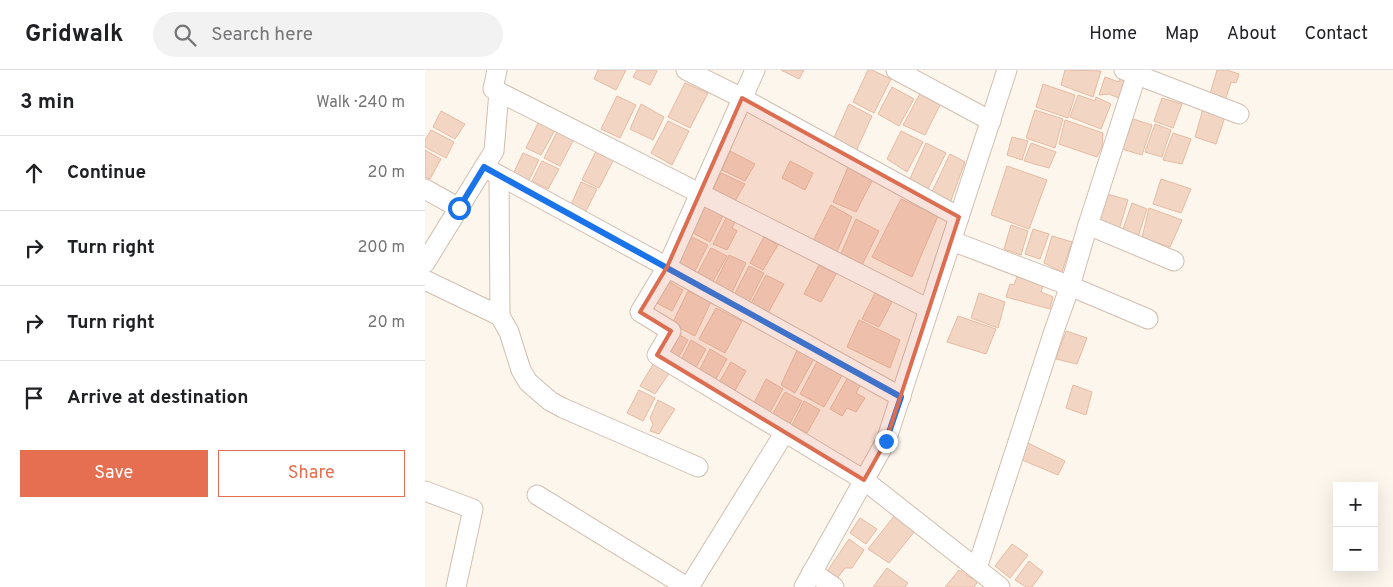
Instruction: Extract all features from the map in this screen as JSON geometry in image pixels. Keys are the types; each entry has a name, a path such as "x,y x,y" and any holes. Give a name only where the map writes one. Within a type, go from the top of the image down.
{"street":[{"path":"497,70 493,89 929,309"},
{"path":"686,70 959,217"},
{"path":"755,70 667,267 640,312 671,331 657,355 864,480 1000,587"},
{"path":"896,70 991,121"},
{"path":"834,587 808,580 886,441 1007,70"},
{"path":"977,568 1054,331 1071,286 1133,72 1239,114"},
{"path":"499,92 492,171 500,316 512,341 521,370 537,392 563,408 698,467"},
{"path":"425,263 459,208 492,171"},
{"path":"492,171 901,397"},
{"path":"425,189 459,208"},
{"path":"1088,225 1174,261"},
{"path":"952,241 1071,286 1148,319"},
{"path":"425,280 500,316"},
{"path":"537,495 688,587 785,432"},
{"path":"425,491 473,509 455,587"}],"highlighted area":[{"path":"742,98 959,217 886,441 864,480 657,355 671,331 640,312 667,267"}],"building":[{"path":"598,70 626,70 616,90 594,79"},
{"path":"637,70 657,71 650,85 633,77"},
{"path":"781,70 804,70 799,79"},
{"path":"868,70 891,79 874,113 853,102"},
{"path":"1065,70 1101,71 1093,97 1061,85"},
{"path":"1217,70 1227,70 1239,74 1236,83 1231,82 1226,98 1210,94"},
{"path":"1120,76 1125,78 1119,98 1109,94 1099,95 1105,77 1119,82"},
{"path":"685,83 708,93 690,128 668,117"},
{"path":"1043,84 1075,95 1068,118 1036,107"},
{"path":"892,87 914,99 899,126 878,114"},
{"path":"922,90 942,101 925,135 903,125"},
{"path":"1078,95 1095,101 1096,97 1111,104 1101,129 1070,117"},
{"path":"617,96 636,105 620,138 601,129"},
{"path":"1162,98 1182,104 1173,128 1154,121"},
{"path":"641,104 664,117 653,140 630,129"},
{"path":"849,104 872,116 856,151 833,140"},
{"path":"1203,109 1225,117 1216,144 1195,137"},
{"path":"1035,110 1063,119 1055,148 1026,138"},
{"path":"441,111 465,124 455,139 433,127"},
{"path":"1133,119 1152,125 1142,155 1122,149"},
{"path":"1065,120 1103,133 1102,147 1097,157 1059,144"},
{"path":"539,121 556,128 541,155 526,148"},
{"path":"668,121 689,131 672,165 651,153"},
{"path":"1155,124 1171,130 1162,157 1145,152"},
{"path":"559,128 576,135 560,166 544,158"},
{"path":"431,130 454,142 446,158 425,147 425,140"},
{"path":"901,131 923,142 907,172 887,159"},
{"path":"1173,133 1191,139 1182,164 1163,160"},
{"path":"1012,137 1028,141 1022,160 1007,155"},
{"path":"926,143 946,153 928,189 909,181"},
{"path":"1031,143 1056,152 1049,168 1024,161"},
{"path":"597,149 615,157 599,188 582,180"},
{"path":"425,150 441,159 430,179 425,177"},
{"path":"730,151 755,164 745,181 722,170"},
{"path":"523,153 539,160 529,180 513,174"},
{"path":"950,154 965,162 950,203 931,194"},
{"path":"542,161 559,169 548,189 532,181"},
{"path":"790,161 813,173 805,190 782,178"},
{"path":"849,165 873,179 856,212 833,202"},
{"path":"1007,166 1047,180 1029,229 991,215"},
{"path":"721,173 745,184 735,201 712,191"},
{"path":"1161,179 1191,189 1181,213 1153,204"},
{"path":"581,182 597,189 585,213 570,207"},
{"path":"1107,194 1128,200 1119,230 1097,226"},
{"path":"901,199 938,216 912,277 872,257"},
{"path":"1132,203 1147,209 1138,237 1122,232"},
{"path":"705,205 724,214 710,242 691,232"},
{"path":"831,205 852,217 836,254 812,243"},
{"path":"1149,208 1182,220 1170,247 1142,238"},
{"path":"728,214 737,219 732,228 737,231 727,250 713,244"},
{"path":"856,219 879,231 861,267 839,258"},
{"path":"1011,225 1028,231 1021,255 1004,249"},
{"path":"1033,229 1049,234 1040,259 1025,254"},
{"path":"688,235 708,245 693,275 675,265"},
{"path":"1052,236 1072,242 1062,272 1044,263"},
{"path":"764,237 778,245 763,270 750,263"},
{"path":"711,248 727,256 711,285 696,276"},
{"path":"729,255 746,263 730,297 713,288"},
{"path":"819,265 836,274 821,302 804,294"},
{"path":"749,266 764,273 748,304 733,297"},
{"path":"1018,274 1045,279 1041,292 1053,297 1050,309 1006,297 1010,284 1014,285"},
{"path":"766,275 784,284 768,313 750,305"},
{"path":"665,279 683,290 672,311 655,302"},
{"path":"688,291 711,302 695,336 672,324"},
{"path":"875,293 892,302 879,327 862,319"},
{"path":"979,293 1005,302 998,328 971,318"},
{"path":"716,308 742,321 725,353 699,339"},
{"path":"958,316 996,329 986,354 947,342"},
{"path":"859,320 900,340 890,368 847,347"},
{"path":"1066,331 1087,338 1077,364 1056,359"},
{"path":"675,332 688,340 676,362 662,355"},
{"path":"691,340 706,349 693,373 679,364"},
{"path":"799,346 816,355 795,393 781,385"},
{"path":"710,349 727,359 714,382 698,373"},
{"path":"819,358 844,372 824,407 800,394"},
{"path":"731,362 746,371 733,394 717,386"},
{"path":"654,363 670,372 655,394 640,386"},
{"path":"848,377 861,384 856,393 865,398 856,412 847,408 842,416 830,409"},
{"path":"766,379 783,389 769,414 753,405"},
{"path":"1073,385 1092,392 1086,415 1066,408"},
{"path":"639,390 655,398 643,421 627,413"},
{"path":"785,392 802,401 789,425 772,415"},
{"path":"658,400 675,409 659,434 650,431 653,424 650,418"},
{"path":"804,401 820,410 807,433 792,425"},
{"path":"1028,443 1065,461 1058,475 1020,459"},
{"path":"895,515 915,531 889,563 868,549"},
{"path":"860,518 877,529 866,544 850,533"},
{"path":"849,539 864,550 852,568 845,568 835,581 826,573"},
{"path":"1012,544 1028,555 1010,578 995,566"},
{"path":"1029,561 1043,572 1032,587 1026,587 1015,580"},
{"path":"887,568 908,583 905,587 873,587"},
{"path":"963,569 968,572 966,575 973,579 974,576 979,580 974,587 945,587 959,570 961,572"}],"route":[{"path":"459,208 484,167 901,397 886,441"}]}
